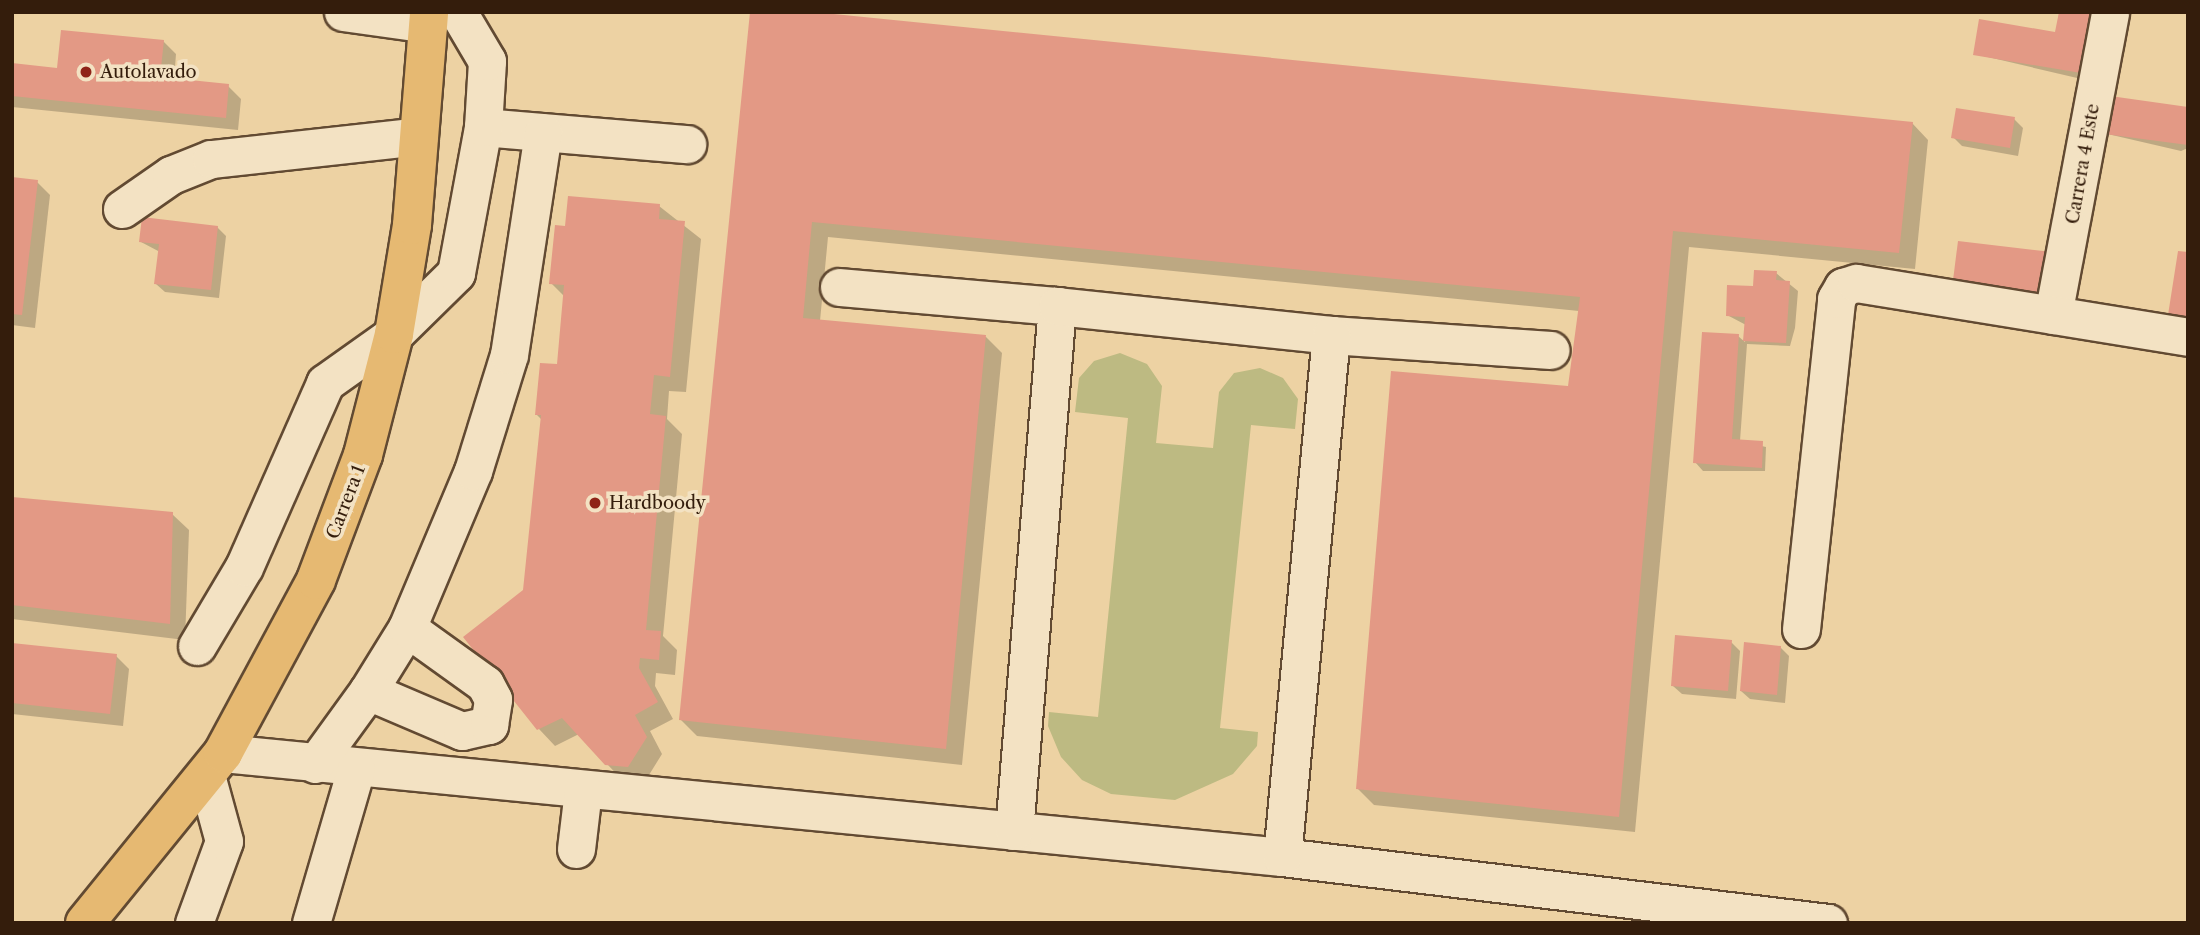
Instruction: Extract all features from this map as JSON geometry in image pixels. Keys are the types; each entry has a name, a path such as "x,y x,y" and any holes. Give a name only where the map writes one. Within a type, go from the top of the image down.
{"main road":[{"name":"Carrera 1","path":"85,923 214,764 316,580 363,455 394,334 419,136 438,16"}],"street":[{"path":"197,646 244,567 320,392 394,334 456,273 483,127 486,61 438,16 344,12"},
{"name":"Carrera 4 Este","path":"2053,315 2110,12"},
{"path":"483,127 687,144"},
{"path":"315,764 368,691 407,628 473,471 509,355 543,133"},
{"path":"122,209 171,174 211,159 419,136"},
{"path":"1801,629 1836,299 1843,287 1856,283 2188,337"},
{"path":"839,287 1057,306 1331,335 1549,350"},
{"path":"1014,831 1057,306"},
{"path":"1282,857 1331,335"},
{"path":"368,691 462,731 489,725 493,699 485,684 407,628"},
{"path":"194,923 224,841 214,764 315,764 1282,857 1828,923"},
{"path":"311,923 356,769"},
{"path":"576,849 583,790"}],"shaded area":[{"path":"1120,353 1147,364 1162,386 1156,443 1213,448 1219,392 1234,373 1260,368 1283,378 1298,399 1295,429 1251,425 1220,728 1258,732 1257,746 1233,774 1175,800 1111,794 1082,780 1061,757 1048,726 1049,712 1098,717 1128,418 1075,412 1079,378 1094,361"}],"building":[{"path":"750,12 814,12 1913,122 1899,253 1673,231 1619,817 1356,789 1391,371 1568,386 1580,297 812,222 803,318 986,335 946,749 679,720"},
{"path":"2059,12 2092,12 2081,73 1973,55 1979,19 2055,32"},
{"name":"Autolavado","path":"61,30 164,40 160,77 229,84 226,118 12,96 12,63 57,68"},
{"path":"2103,95 2188,107 2188,145 2097,133"},
{"path":"1956,108 2015,117 2010,148 1951,138"},
{"path":"12,177 38,180 22,315 12,314"},
{"name":"Hardboody","path":"568,196 660,204 659,219 685,221 670,377 654,375 650,414 666,416 646,630 661,631 659,660 640,658 639,668 658,702 635,715 647,737 628,767 605,765 562,718 537,730 463,637 523,590 541,415 535,415 540,363 557,364 564,285 549,284 555,225 565,226"},
{"path":"142,217 218,226 211,290 154,284 159,244 139,242"},
{"path":"1958,241 2052,252 2047,299 1952,288"},
{"path":"2178,251 2188,252 2188,318 2168,315"},
{"path":"1754,270 1777,271 1776,280 1790,281 1786,343 1743,341 1745,317 1726,316 1727,285 1753,286"},
{"path":"1702,332 1739,334 1732,439 1763,441 1762,468 1693,463"},
{"path":"12,497 173,512 170,624 12,605"},
{"path":"1675,635 1732,640 1728,691 1671,686"},
{"path":"1744,642 1781,646 1777,695 1740,691"},
{"path":"12,643 117,654 110,714 12,703"}],"place":[{"name":"Autolavado","path":"86,72"},
{"name":"Hardboody","path":"595,503"}]}
